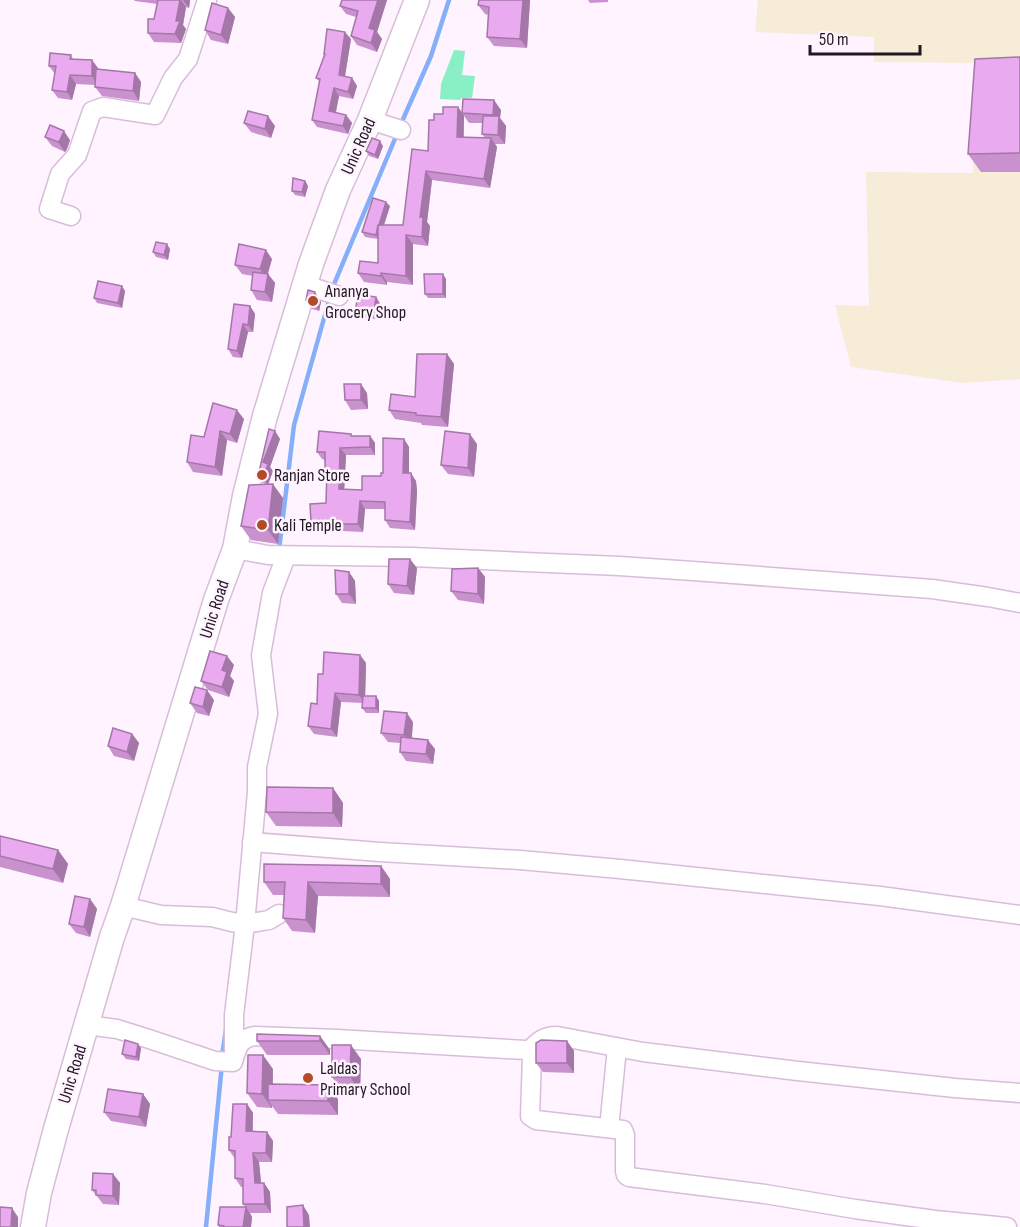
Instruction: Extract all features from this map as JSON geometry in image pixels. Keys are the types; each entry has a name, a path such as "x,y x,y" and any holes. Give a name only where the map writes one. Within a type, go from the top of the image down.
{"main road":[{"name":"Unic Road","path":"33,1227 39,1193 56,1129 112,937 216,600 235,549 242,507 283,352 314,287 311,264 338,190 370,120 417,0"}],"street":[{"path":"71,216 49,209 60,174 77,155 92,111 104,107 155,115 173,78 188,58 207,0"},
{"path":"370,120 397,129"},
{"path":"314,287 339,296"},
{"path":"235,549 277,556 412,557 640,567 932,589 1020,603"},
{"path":"227,1060 234,1015 239,923 252,842 257,767 268,714 261,655 277,556"},
{"path":"252,842 620,868 880,896 1020,915"},
{"path":"123,906 161,915 212,917 239,923 269,920 279,914"},
{"path":"87,1025 117,1029 227,1060"},
{"path":"227,1060 242,1040 255,1036 329,1038 529,1051"},
{"path":"529,1051 538,1041 548,1036 557,1036 617,1048 798,1071 1020,1093"},
{"path":"609,1128 617,1048"},
{"path":"529,1051 532,1060 530,1112 533,1119 623,1130 625,1172 632,1178 765,1194 935,1220 1007,1227"}],"shaded area":[{"path":"758,0 1020,0 1020,379 963,383 851,367 835,305 869,306 866,172 973,173 975,63 874,62 874,37 755,32"}],"green space":[{"path":"454,50 465,51 462,75 475,76 472,98 440,99 441,84"}],"building":[{"path":"158,0 180,0 176,21 180,21 175,34 148,33 148,19 154,19"},
{"path":"342,0 378,0 369,28 375,30 371,43 351,36 358,11 340,6"},
{"path":"479,0 523,0 520,39 487,37 489,7 478,5"},
{"path":"212,3 228,8 221,35 205,30"},
{"path":"327,29 345,32 339,75 352,78 348,92 334,88 329,111 346,115 343,126 312,120 320,79 316,78 325,54"},
{"path":"50,53 71,55 70,59 92,60 92,76 70,75 67,92 52,90 56,66 49,66"},
{"path":"1020,57 1020,153 968,154 975,59"},
{"path":"96,69 135,73 133,91 95,87"},
{"path":"463,99 494,100 493,115 462,113"},
{"path":"443,107 458,107 457,137 491,138 484,179 426,171 420,217 423,217 422,237 406,235 406,276 358,273 360,261 378,263 378,225 403,225 412,149 428,151 429,120 434,120 434,114 443,114"},
{"path":"248,111 268,116 265,129 244,123"},
{"path":"483,116 499,116 498,135 482,134"},
{"path":"50,125 64,131 58,142 45,137"},
{"path":"372,138 380,141 375,155 366,151"},
{"path":"293,178 305,181 302,192 292,191"},
{"path":"373,198 386,202 376,235 362,232"},
{"path":"156,242 167,244 164,255 153,252"},
{"path":"239,244 266,250 260,269 235,265"},
{"path":"253,272 268,274 265,292 251,290"},
{"path":"424,274 443,274 443,294 425,294"},
{"path":"98,281 122,286 118,303 94,298"},
{"path":"308,290 315,292 313,301 306,300"},
{"path":"358,294 376,297 374,311 356,307"},
{"path":"234,304 250,306 248,325 243,324 237,351 228,349"},
{"path":"417,354 447,354 441,417 389,410 391,394 415,397"},
{"path":"344,384 361,384 361,400 345,400"},
{"path":"213,403 237,410 230,434 220,431 215,467 187,462 191,435 204,437"},
{"path":"269,429 275,431 263,462 268,464 263,478 258,476"},
{"path":"319,431 351,434 351,436 370,436 370,447 340,448 339,489 362,490 362,476 381,476 383,473 383,438 404,439 403,473 411,473 412,484 410,522 385,520 385,502 360,501 358,524 311,522 310,504 326,503 327,469 325,469 325,452 317,452"},
{"path":"445,431 470,434 468,468 441,465"},
{"path":"273,484 268,530 241,526 249,485"},
{"path":"389,559 410,559 407,586 388,584"},
{"path":"478,568 478,594 451,591 452,569"},
{"path":"335,570 349,572 349,594 336,594"},
{"path":"210,651 227,656 222,670 227,672 222,687 201,681"},
{"path":"324,652 360,655 359,695 335,693 331,729 308,726 311,703 317,704 318,674 323,674"},
{"path":"195,687 207,690 203,707 190,703"},
{"path":"363,696 376,696 376,708 362,708"},
{"path":"384,711 407,713 404,735 381,733"},
{"path":"113,728 132,734 127,752 108,746"},
{"path":"401,737 428,740 426,754 400,752"},
{"path":"267,787 333,788 333,813 266,812"},
{"path":"0,836 58,850 53,869 0,856"},
{"path":"264,864 381,866 381,884 308,882 306,920 283,918 285,882 264,882"},
{"path":"75,896 90,899 84,927 69,924"},
{"path":"257,1034 320,1036 320,1041 257,1041"},
{"path":"125,1040 138,1044 136,1057 122,1054"},
{"path":"541,1040 567,1041 567,1063 536,1063 536,1043"},
{"path":"332,1045 351,1045 350,1077 332,1077"},
{"path":"248,1055 263,1055 262,1094 247,1093"},
{"path":"268,1084 328,1085 328,1101 268,1100"},
{"path":"108,1089 143,1094 139,1117 104,1112"},
{"path":"233,1104 247,1104 246,1131 267,1132 266,1153 253,1153 255,1183 264,1183 265,1204 243,1204 243,1179 235,1178 235,1151 229,1150"},
{"path":"93,1173 113,1174 113,1196 96,1195 96,1190 92,1190"},
{"path":"303,1205 304,1227 287,1227 287,1207"},
{"path":"0,1207 12,1208 11,1227 0,1227"},
{"path":"220,1207 246,1207 243,1227 218,1225"}],"waterway":[{"path":"400,126 431,56 449,0"},
{"path":"332,289 397,134"},
{"path":"279,550 294,425 330,297"},
{"path":"222,1056 226,1029"},
{"path":"206,1227 222,1064"}],"place":[{"name":"Ananya Grocery Shop","path":"313,301"},
{"name":"Ranjan Store","path":"262,475"},
{"name":"Kali Temple","path":"262,525"},
{"name":"Laldas Primary School","path":"308,1078"}]}
